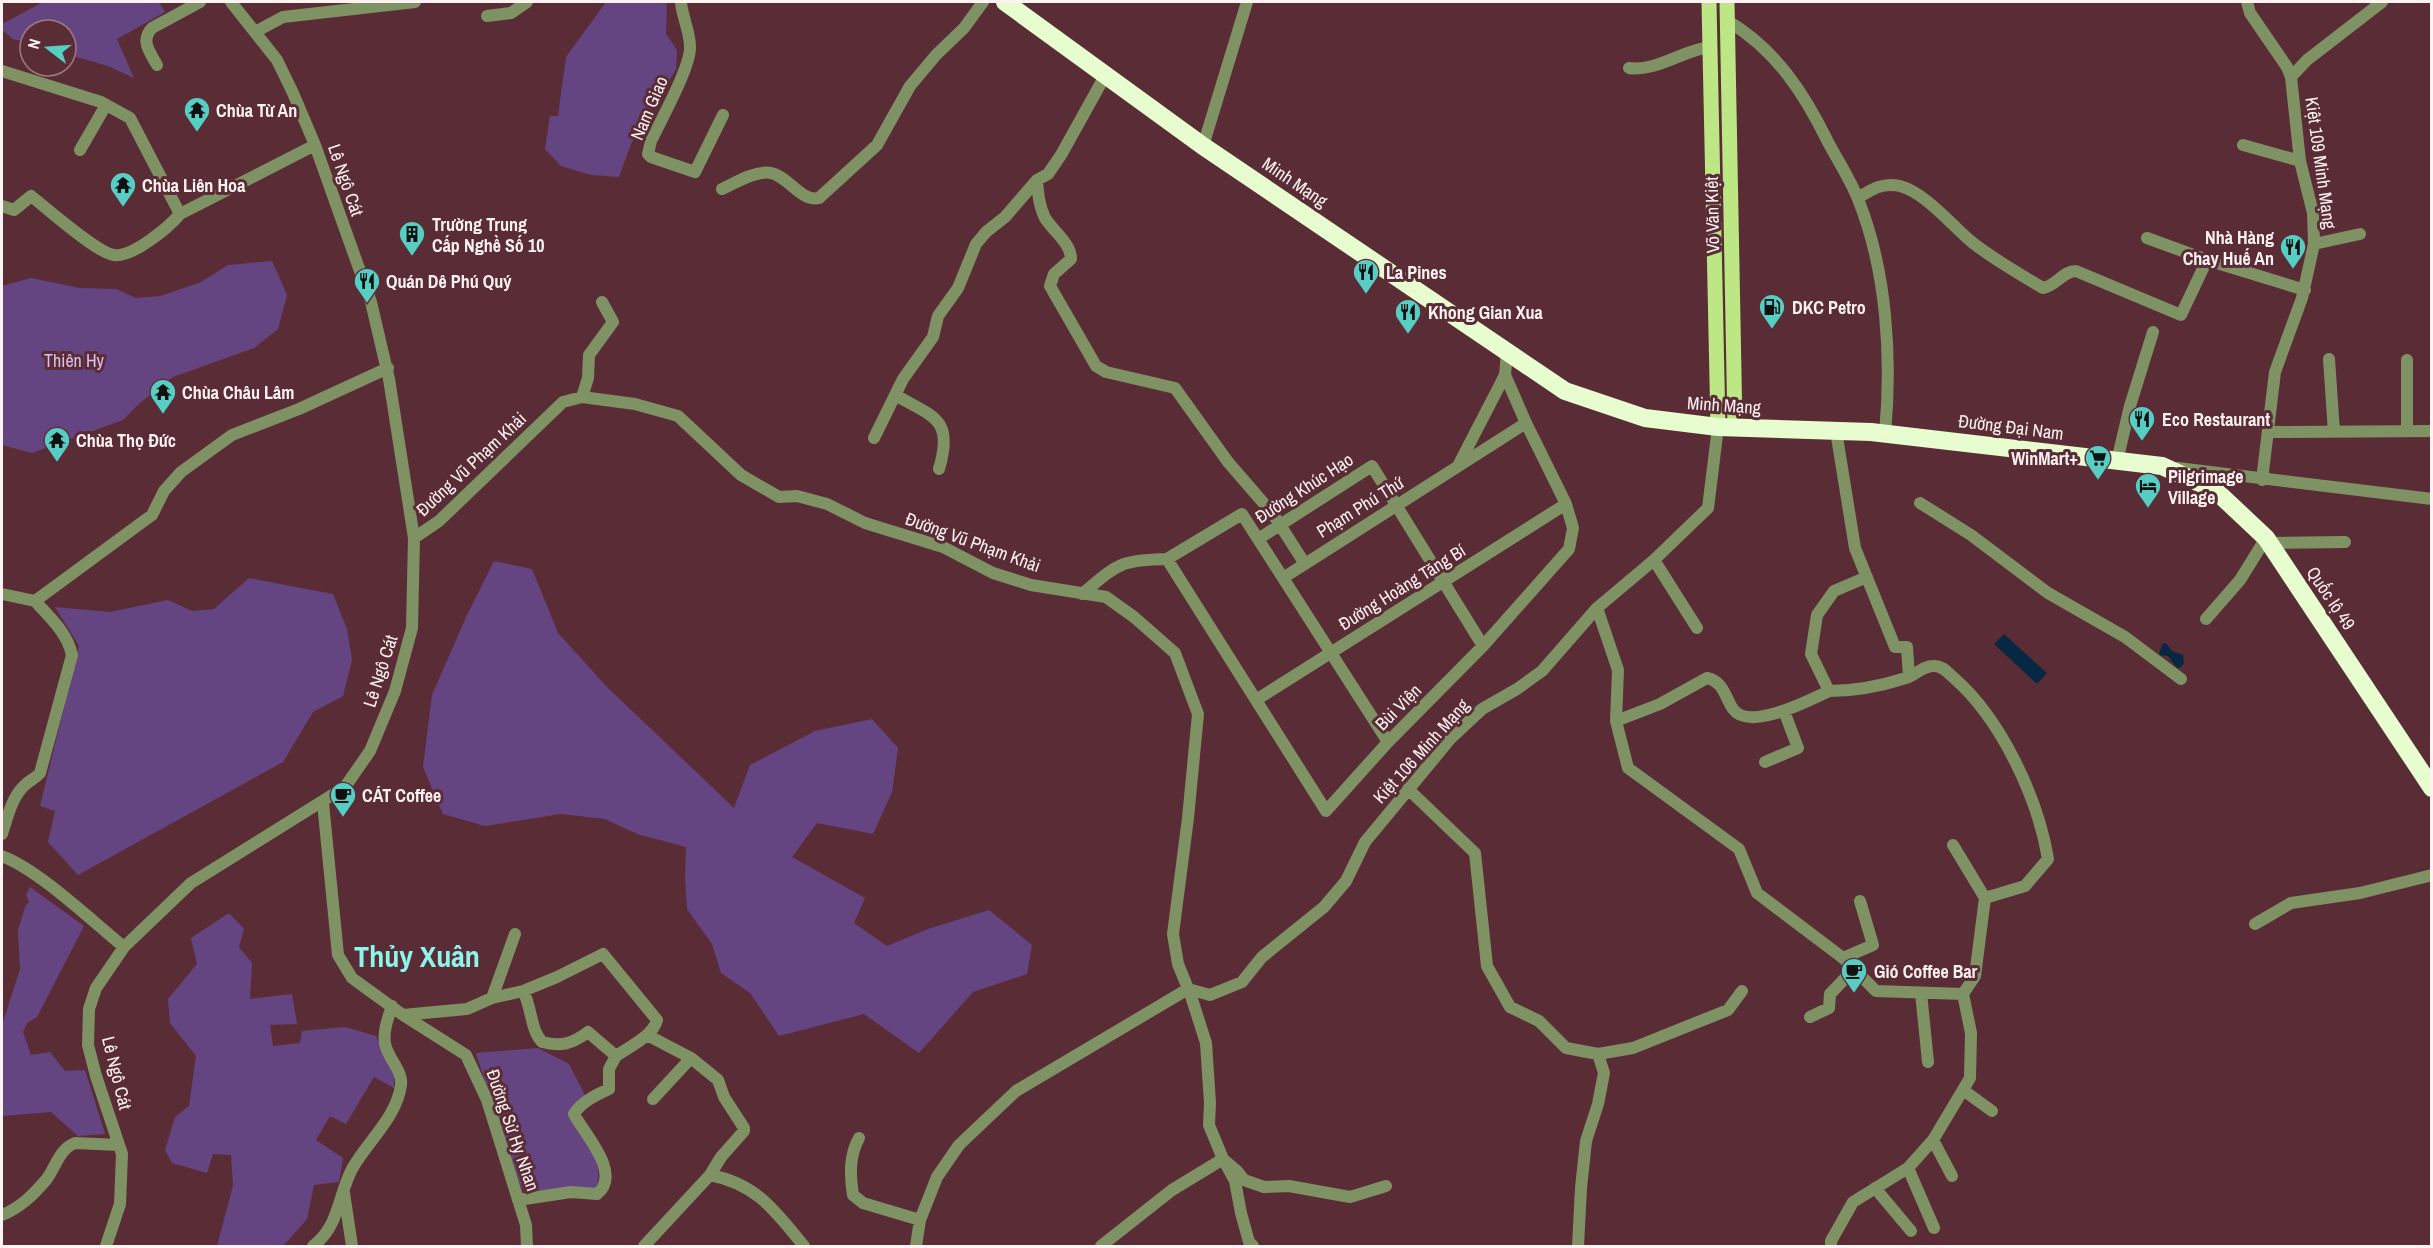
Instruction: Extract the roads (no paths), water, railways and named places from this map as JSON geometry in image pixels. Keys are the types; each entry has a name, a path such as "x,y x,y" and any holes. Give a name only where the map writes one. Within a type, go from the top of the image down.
{"highway":[{"name":"Minh Mạng","path":"1005,2 1203,146 1565,391 1645,418 1726,427 1836,431"},
{"name":"Đường Đại Nam","path":"1836,431 1885,434 2162,466"},
{"name":"Quốc lộ 49","path":"2162,466 2215,490 2268,541 2432,788"}],"main road":[{"name":"Võ Văn Kiệt","path":"1710,2 1712,129 1726,427"},
{"name":"Võ Văn Kiệt","path":"1726,427 1730,128 1727,2"},
{"path":"1712,129 1730,128"}],"street":[{"path":"157,65 146,43 147,33 200,2"},
{"name":"Lê Ngô Cát","path":"106,1246 120,1204 122,1154 88,1045 89,1009 96,988 124,947 191,883 345,787 370,751 395,691 412,628 414,538 388,368 371,302 315,145 276,60 231,2"},
{"path":"255,32 283,17 310,12 415,2"},
{"path":"487,16 511,13 527,2"},
{"name":"Nam Giao","path":"681,2 684,23 690,38 690,56 651,141 648,154 661,161 695,172 723,115"},
{"path":"722,189 761,173 770,172 810,198 819,198 877,145 910,86 936,55 964,28 983,2"},
{"path":"1203,146 1247,2"},
{"name":"Kiệt 109 Minh Mạng","path":"2247,2 2250,13 2287,67 2291,77 2300,161 2313,213 2314,244 2305,290 2275,372 2262,480"},
{"path":"2291,77 2307,60 2382,2"},
{"path":"1728,21 1761,44 1795,83 1815,114 1858,198 1872,248 1883,307 1888,380 1885,434"},
{"path":"1629,68 1644,69 1710,46"},
{"path":"2,71 106,105 130,118 180,214"},
{"path":"874,438 903,379 933,337 938,316 958,288 976,244 986,232 1005,217 1037,180 1048,174 1106,74"},
{"path":"80,150 106,105"},
{"path":"2,206 14,210 31,196 102,250 116,256 130,252 156,235 180,214 315,145"},
{"path":"2243,145 2300,161"},
{"path":"1037,180 1040,204 1046,219 1069,248 1071,255 1071,259 1054,274 1050,286 1096,366 1106,372 1175,388 1228,462 1280,525 1305,564"},
{"path":"1858,198 1882,185 1906,188 1935,209 1973,243 2043,288 2049,287 2071,271 2076,271 2181,315 2207,260"},
{"path":"2314,244 2360,234"},
{"path":"2147,238 2207,260 2305,290"},
{"path":"582,397 588,378 589,355 613,322 602,302"},
{"path":"2117,461 2130,406 2153,332"},
{"name":"Phạm Phú Thứ","path":"1457,467 1505,375 1507,351"},
{"path":"2329,359 2334,432"},
{"path":"2407,360 2407,430"},
{"path":"34,601 152,515 164,491 181,472 232,435 299,409 388,368"},
{"name":"Bùi Viện","path":"1167,559 1326,811 1388,742 1483,646 1569,549 1573,528 1566,504 1505,375"},
{"path":"895,395 930,415 941,426 946,446 939,469"},
{"name":"Đường Vũ Phạm Khải","path":"414,538 439,521 563,402 582,397 635,404 678,416 741,475 779,497 797,496 813,499 865,523 943,548 993,573 1031,585 1106,597 1134,618 1175,653 1198,714 1188,818 1173,934 1178,964 1206,1043 1210,1103 1209,1125 1235,1181 1249,1242 1253,1246"},
{"name":"Phạm Phú Thứ","path":"1283,578 1526,423"},
{"name":"Kiệt 106 Minh Mạng","path":"1188,989 1210,995 1242,982 1262,957 1324,907 1346,880 1365,842 1451,738 1482,708 1517,689 1542,670 1597,608 1654,560 1708,508 1726,427"},
{"path":"1836,431 1855,548 1895,647 1907,647 1908,677"},
{"path":"2268,432 2432,431"},
{"name":"Đường Khúc Hạo","path":"1258,539 1372,466 1483,646"},
{"name":"Đường Đại Nam","path":"2162,466 2432,499"},
{"path":"1920,503 1971,535 2048,593 2126,637 2181,679"},
{"name":"Đường Hoàng Tăng Bí","path":"1256,700 1566,504"},
{"path":"1082,594 1120,564 1136,560 1167,559 1242,514 1388,742"},
{"path":"2206,620 2240,580 2268,541 2345,542"},
{"path":"1654,560 1697,628"},
{"path":"1829,691 1811,654 1817,615 1834,591 1867,578"},
{"path":"2,594 34,601 64,633 72,655 40,773 33,781 25,784 16,796 2,834"},
{"path":"1597,608 1618,670 1616,721 1628,768 1739,849 1757,893 1843,958 1876,991 1962,994"},
{"path":"1616,721 1660,704 1707,678 1721,686 1734,711 1744,716 1754,717 1784,711 1829,691 1850,691 1908,677 1933,666 1941,667 1970,691 2004,741 2034,806 2044,836 2048,859 2025,886 1985,898"},
{"path":"1765,762 1798,748 1784,711"},
{"path":"1408,789 1475,853 1487,966 1510,1007 1539,1021 1566,1048 1598,1054 1633,1048 1728,1010 1742,991"},
{"name":"Đường Sử Hy Nhan","path":"323,802 338,955 352,978 403,1015 466,1054 487,1100 526,1225 527,1246"},
{"path":"1831,1246 1831,1241 1853,1202 1908,1168 1933,1140 1970,1078 1971,1033 1962,994 1975,976 1985,898 1953,845"},
{"path":"2,856 15,861 41,880 124,947"},
{"path":"2255,924 2291,903 2360,892 2432,875"},
{"path":"1843,958 1873,945 1860,901"},
{"path":"492,998 515,934"},
{"path":"403,1015 467,1010 492,998 523,991 603,954 657,1020 647,1035 616,1056 609,1069 609,1089 576,1109 574,1114 598,1149 604,1168 604,1184 601,1191 597,1194 571,1192 518,1200"},
{"path":"1810,1017 1829,1008 1830,994 1854,969"},
{"path":"916,1246 920,1220 937,1177 959,1144 1016,1092 1188,989"},
{"path":"523,991 531,1008 535,1032 542,1042 561,1046 588,1032 616,1056"},
{"path":"1921,993 1928,1062"},
{"path":"313,1246 330,1228 352,1171 398,1097 401,1082 399,1071 389,1059 384,1032 392,1006"},
{"path":"644,1246 710,1175 721,1157 744,1131 724,1097 718,1080 691,1058 647,1035"},
{"path":"1578,1246 1586,1141 1598,1104 1604,1073 1598,1054"},
{"path":"653,1099 691,1058"},
{"path":"1963,1090 1992,1112"},
{"path":"859,1138 852,1150 853,1195 863,1203 920,1220"},
{"path":"1933,1140 1952,1176"},
{"path":"2,1215 23,1204 47,1178 69,1145 75,1143 119,1145"},
{"path":"1101,1246 1172,1190 1223,1159 1244,1180 1264,1187 1289,1186 1350,1197 1386,1186"},
{"path":"1908,1168 1934,1228"},
{"path":"710,1175 728,1178 745,1186 771,1208 804,1246"},
{"path":"1875,1188 1911,1231"},
{"path":"344,1191 352,1246"}],"water":[{"path":"2004,634 2047,673 2037,684 1994,644"},
{"path":"2166,643 2172,651 2183,655 2184,663 2181,667 2177,668 2168,656 2159,655 2162,644"}],"place":[{"name":"Chùa Từ An","path":"197,133"},
{"name":"Chùa Liên Hoa","path":"123,208"},
{"name":"Trường Trung Cấp Nghề Số 10","path":"412,257"},
{"name":"Nhà Hàng Chay Huế An","path":"2293,270"},
{"name":"La Pines","path":"1366,295"},
{"name":"Quán Dê Phú Quý","path":"367,304"},
{"name":"DKC Petro","path":"1772,330"},
{"name":"Khong Gian Xua","path":"1408,335"},
{"name":"Chùa Châu Lâm","path":"163,415"},
{"name":"Eco Restaurant","path":"2142,442"},
{"name":"Chùa Thọ Đức","path":"57,463"},
{"name":"WinMart+","path":"2098,481"},
{"name":"Pilgrimage Village","path":"2148,509"},
{"name":"CÁT Coffee","path":"343,818"},
{"name":"Gió Coffee Bar","path":"1854,994"}],"district":[{"name":"Thủy Xuân","path":"417,956"}],"park label":[{"name":"Thiên Hy","path":"74,360"}]}
